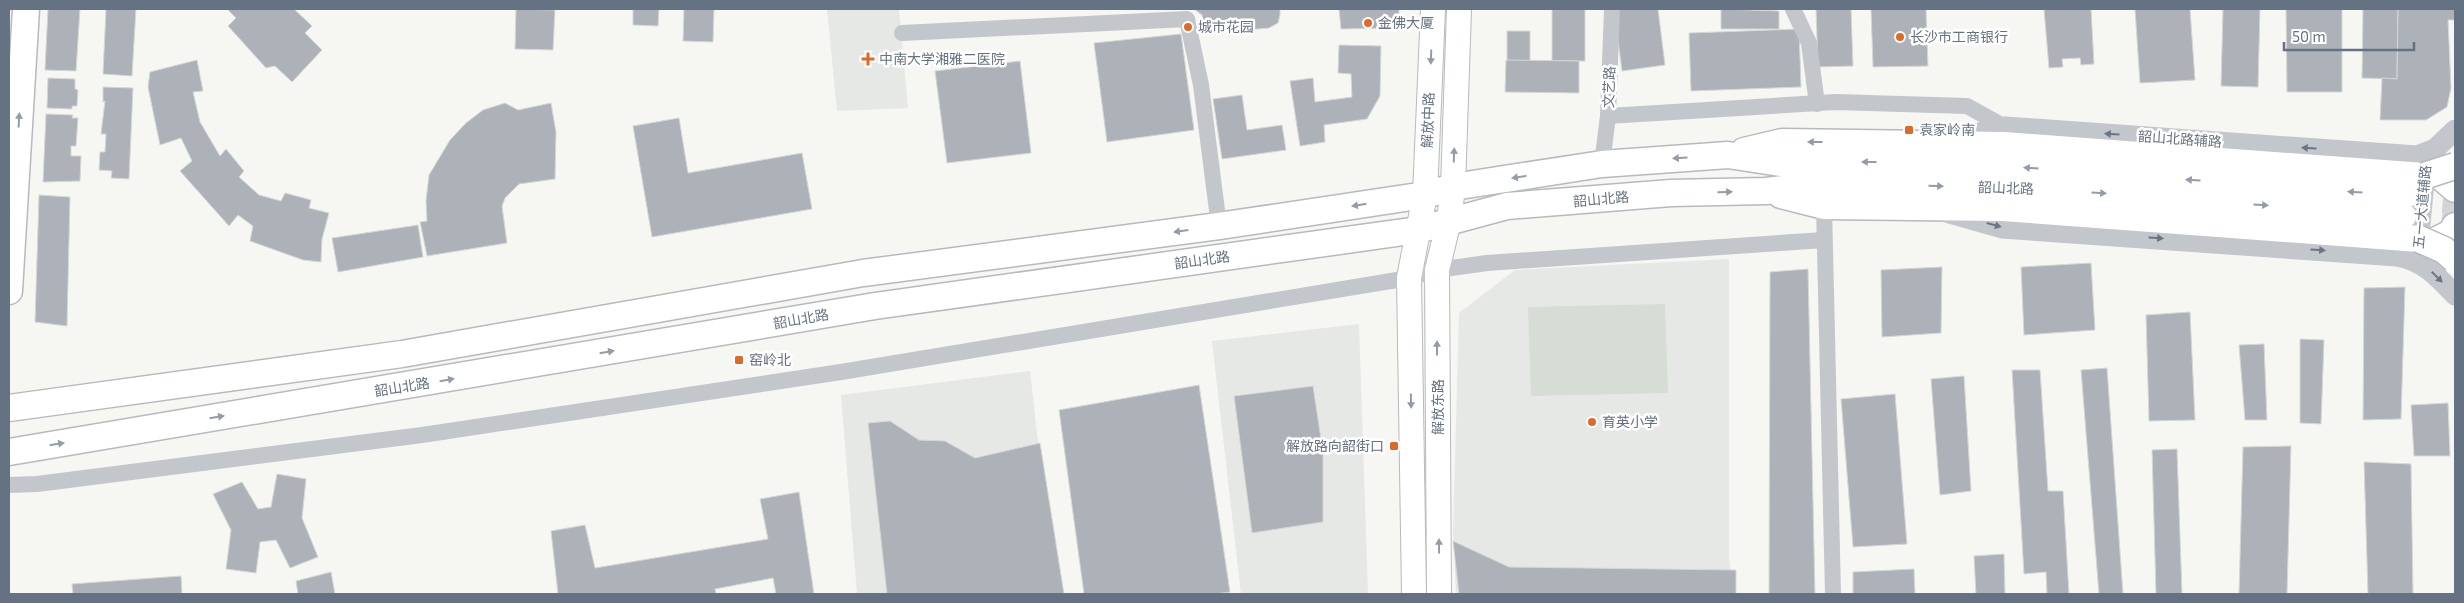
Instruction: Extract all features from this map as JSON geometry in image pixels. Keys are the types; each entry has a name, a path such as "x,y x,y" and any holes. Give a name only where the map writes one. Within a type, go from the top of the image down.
{"main road":[{"path":"9,291 26,9"},
{"name":"解放中路","path":"1418,230 1425,195 1433,9"},
{"name":"解放中路","path":"1449,221 1453,187 1459,9"},
{"path":"1728,155 1782,142 1935,143 2004,136 2443,173"},
{"name":"韶山北路","path":"9,408 402,354 863,273 1219,226 1425,195 1453,187 1602,164 1728,155 1780,163 1870,162 2005,166 2403,206 2003,188 1823,184 1766,191 1671,193 1507,206 1418,230 875,306 9,452"},
{"path":"1766,191 1824,206 2003,208 2437,241 2455,260"},
{"name":"解放东路","path":"1439,594 1437,270 1449,221"},
{"name":"解放东路","path":"1414,594 1409,278 1418,230"}],"street":[{"name":"文艺路","path":"1602,164 1608,116 1612,9"},
{"path":"1793,9 1808,43 1817,104"},
{"path":"902,33 1187,19 1201,84 1219,226"},
{"path":"1608,116 1817,104 1967,106 2004,136"},
{"path":"2443,173 2443,143 2455,130"},
{"name":"五一大道辅路","path":"2437,241 2443,173"},
{"path":"1824,206 1833,594"},
{"path":"1930,208 2002,228 2397,256 2437,241 2432,272 2455,295"},
{"path":"9,485 37,484 432,433 851,370 1409,278 1437,270 1487,263 1824,240"}],"shaded area":[{"name":"中南大学湘雅二医院","path":"827,9 899,9 908,108 837,111"},
{"name":"育英小学","path":"1729,259 1729,557 1733,594 1456,594 1453,531 1459,313 1515,270"},
{"path":"1665,304 1668,393 1531,396 1528,307"},
{"path":"1359,324 1368,594 1241,594 1212,341"},
{"path":"1030,371 1055,594 857,594 841,395"}],"building":[{"path":"48,9 80,9 76,71 45,70"},
{"path":"106,9 136,9 132,76 103,74"},
{"path":"227,9 294,9 312,26 305,33 322,50 292,82 275,66 266,68 228,26 236,18"},
{"path":"516,9 555,10 553,50 515,49"},
{"path":"633,9 659,9 658,26 633,25"},
{"path":"684,9 714,9 713,42 683,41"},
{"path":"1194,9 1280,9 1280,15 1278,23 1269,28 1214,32 1204,25 1202,15"},
{"name":"金佛大厦","path":"1339,9 1399,9 1399,19 1393,28 1341,29"},
{"path":"1552,9 1585,9 1585,61 1552,61"},
{"path":"1614,9 1658,9 1665,65 1622,71"},
{"path":"1721,9 1779,11 1779,29 1721,29"},
{"path":"1816,9 1851,9 1853,66 1818,67"},
{"name":"长沙市工商银行","path":"1871,9 1926,9 1928,66 1873,67"},
{"path":"2044,9 2091,9 2094,64 2081,65 2080,58 2062,59 2063,67 2049,68"},
{"path":"2135,9 2190,9 2195,80 2140,83"},
{"path":"2223,9 2260,9 2258,87 2221,86"},
{"path":"2286,9 2342,9 2342,92 2287,92"},
{"path":"2363,9 2398,9 2397,79 2362,78"},
{"path":"2398,9 2455,9 2455,20 2448,20 2451,88 2447,107 2426,120 2380,120 2382,78 2397,79"},
{"path":"1799,29 1801,87 1691,91 1689,33"},
{"path":"1507,31 1530,31 1530,61 1507,61"},
{"path":"1181,34 1194,130 1107,142 1094,43"},
{"path":"1339,45 1381,46 1380,96 1367,119 1324,125 1325,142 1300,146 1290,81 1313,78 1315,102 1352,97 1351,74 1338,73"},
{"path":"197,60 203,91 193,92 200,122 220,156 226,149 244,171 239,177 259,195 281,201 285,193 311,200 309,208 329,213 322,239 321,262 303,260 250,241 253,226 238,215 229,226 180,171 192,161 181,138 160,145 148,87 150,72"},
{"path":"1506,60 1579,61 1579,93 1505,92"},
{"path":"1020,61 1031,153 947,163 935,71"},
{"path":"48,78 75,79 75,89 78,90 77,106 72,106 72,109 47,108"},
{"path":"103,87 133,88 129,179 111,178 112,171 99,170 100,152 105,152 106,134 101,134 105,101 103,102"},
{"path":"1242,95 1247,130 1282,125 1286,150 1222,159 1213,99"},
{"path":"505,103 518,110 551,103 556,132 555,179 519,184 505,198 502,206 507,243 427,256 420,222 427,221 426,201 429,175 450,140 466,123 483,110"},
{"path":"46,114 73,115 72,118 78,118 76,146 71,146 71,156 81,156 80,181 43,182"},
{"path":"679,118 688,173 802,153 812,209 652,237 633,126"},
{"path":"39,195 70,197 67,326 35,322"},
{"path":"418,225 423,257 338,272 332,238"},
{"path":"2091,263 2095,330 2024,335 2021,267"},
{"path":"1942,267 1941,333 1882,337 1881,270"},
{"path":"1808,269 1815,594 1769,594 1770,272"},
{"path":"2405,287 2401,419 2363,420 2364,288"},
{"path":"2190,312 2195,420 2149,421 2146,315"},
{"path":"2300,339 2324,340 2321,424 2300,423"},
{"path":"2264,344 2267,420 2245,420 2239,345"},
{"path":"2107,368 2123,594 2099,594 2081,370"},
{"path":"2012,370 2040,370 2048,491 2063,491 2069,594 2047,594 2046,572 2024,574"},
{"path":"1964,376 1971,491 1940,495 1931,379"},
{"path":"1199,385 1230,592 1215,594 1084,594 1059,410"},
{"path":"1313,386 1323,452 1323,522 1252,533 1234,396"},
{"path":"1895,394 1907,544 1853,547 1841,399"},
{"path":"2448,403 2450,456 2414,456 2411,405"},
{"path":"890,421 919,440 945,441 975,458 1040,443 1064,594 887,594 868,423"},
{"path":"2291,446 2287,594 2239,594 2243,447"},
{"path":"2177,449 2182,594 2156,594 2152,450"},
{"path":"2364,462 2411,464 2413,594 2368,594"},
{"path":"277,474 306,479 302,518 318,557 290,568 276,540 260,542 256,573 226,569 231,530 213,494 242,482 258,509 271,507"},
{"path":"799,492 814,594 776,594 773,578 715,589 716,594 558,594 551,531 585,525 595,568 768,539 760,499"},
{"path":"1453,541 1509,567 1736,570 1736,594 1459,594"},
{"path":"2004,554 2005,594 1976,594 1974,556"},
{"path":"1914,569 1915,594 1853,594 1853,572"},
{"path":"331,572 335,594 298,594 296,581"},
{"path":"181,576 182,594 73,594 72,584"}],"tunnel":[{"path":"2404,196 2455,200"},
{"path":"2403,216 2455,220"}],"place":[{"name":"金佛大厦","path":"1368,23"},
{"name":"城市花园","path":"1188,27"},
{"name":"长沙市工商银行","path":"1900,37"},
{"name":"中南大学湘雅二医院","path":"868,59"},
{"name":"袁家岭南","path":"1909,130"},
{"name":"窑岭北","path":"739,360"},
{"name":"育英小学","path":"1592,422"},
{"name":"解放路向韶街口","path":"1394,446"}]}
